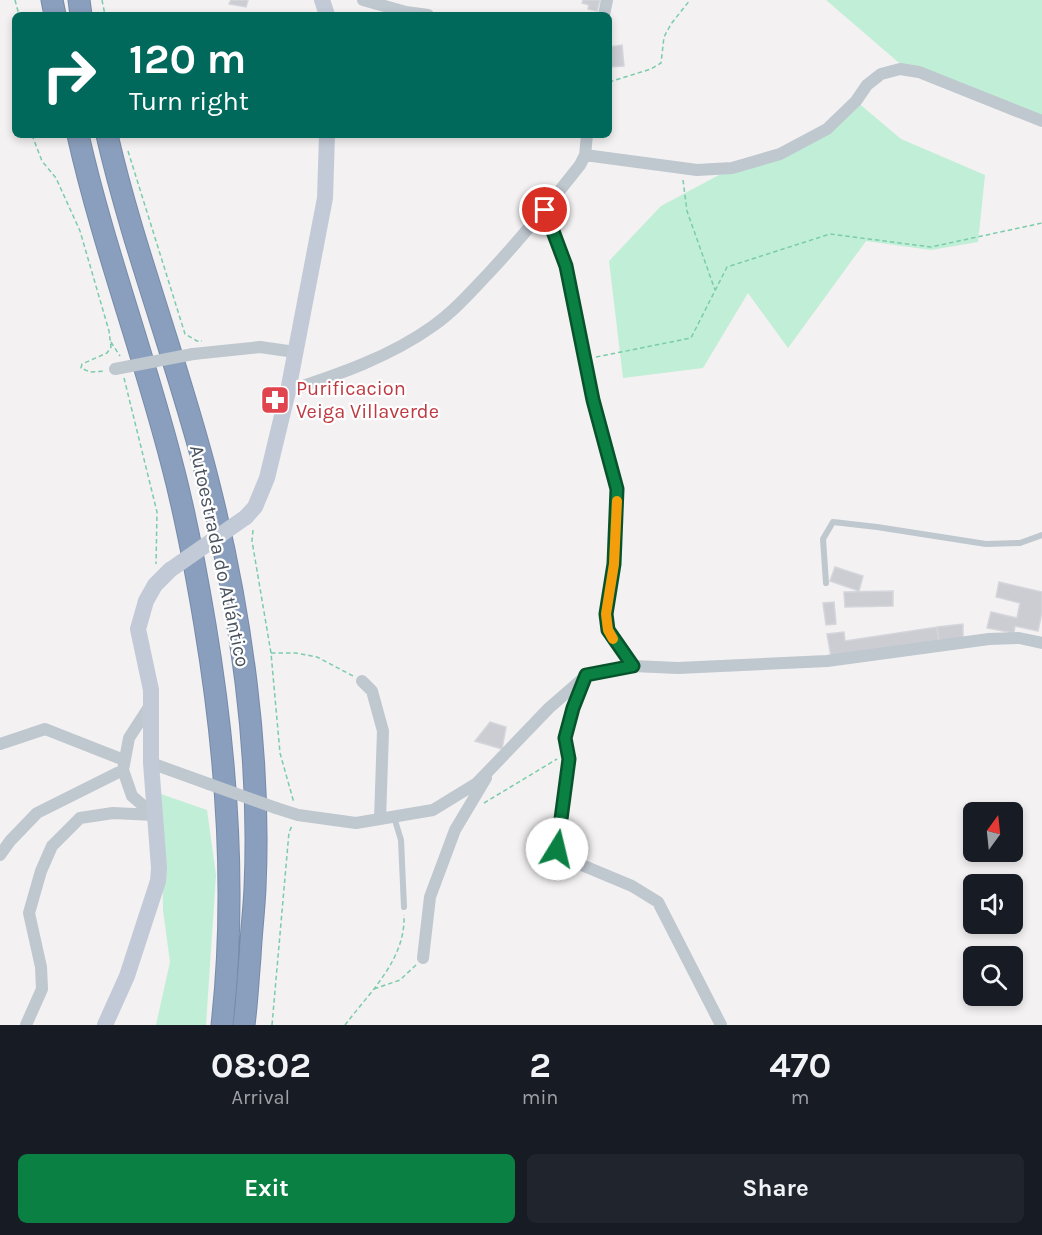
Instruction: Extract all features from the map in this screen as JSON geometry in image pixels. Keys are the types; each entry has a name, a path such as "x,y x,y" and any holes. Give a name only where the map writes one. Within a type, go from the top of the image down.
{"highway":[{"name":"Autoestrada do Atlántico","path":"79,138 172,464 193,554 214,680 229,831 229,925 222,1025"},
{"name":"Autoestrada do Atlántico","path":"108,138 208,482 237,616 249,708 255,798 255,887 244,1025"}],"street":[{"path":"363,0 406,12"},
{"path":"585,155 697,170 732,168 780,154 827,129 856,101 867,85 881,74 900,69 919,72 1042,121"},
{"path":"105,1025 127,976 158,881 151,763 152,703 150,678 138,629 142,610 155,585 170,570 249,523 262,493 288,392 325,198 327,138"},
{"path":"288,392 343,373 396,348 432,327 453,311 514,246 580,165 585,155 587,138"},
{"path":"545,210 566,266 593,400 617,489 614,564 606,614 608,630 633,666"},
{"path":"120,369 193,354 260,347 294,352"},
{"path":"151,763 298,815 357,824 433,810 477,783 549,708 586,675 633,666 678,668 827,661 989,639 1019,638 1042,644"},
{"path":"586,675 573,708 565,738 569,759 557,849 565,858 632,886 658,902 721,1025"},
{"path":"362,681 372,691 383,731 380,819"},
{"path":"152,703 129,738 124,765 132,796 154,815"},
{"path":"0,744 45,729 124,765"},
{"path":"0,855 37,813 124,765"},
{"path":"423,958 430,897 455,830 494,765"},
{"path":"26,1025 42,989 41,967 29,914 41,871 52,846 80,818 113,813 154,815"}],"lane":[{"path":"826,583 823,539 833,522 986,544 1020,543 1042,535"},
{"path":"394,817 401,840 404,908"}],"path":[{"path":"612,81 651,69 661,63 664,37 690,0"},
{"path":"33,138 42,161 56,178 80,231 111,341 119,355 120,369 157,512 155,585"},
{"path":"126,146 185,334 197,341 207,342"},
{"path":"681,167 687,211 715,290"},
{"path":"585,359 691,338 727,267 830,234 932,247 1042,223"},
{"path":"111,341 111,347 107,353 87,360 81,364 81,368 90,372 120,369"},
{"path":"249,523 271,653 280,753 298,815 289,832 272,1025"},
{"path":"271,653 296,653 317,657 362,681"},
{"path":"465,812 489,801 568,752"},
{"path":"345,1025 374,989 394,957 405,930 404,908"},
{"path":"374,989 400,980 423,958"}],"green space":[{"path":"826,0 1042,0 1042,116 973,94 898,62"},
{"path":"856,101 901,139 985,175 978,242 931,250 866,241 788,348 748,293 703,368 623,378 609,261 661,206 732,168 827,129"},
{"path":"161,794 207,810 216,875 206,1025 156,1025 170,962 163,910"}],"building":[{"path":"231,0 248,0 246,7 229,4"},
{"path":"583,0 600,0 597,11 588,9 589,5 582,3"},
{"path":"622,45 624,66 612,67 612,47"},
{"path":"835,567 863,576 859,591 830,581"},
{"path":"999,582 1042,592 1042,612 1038,631 1015,626 1014,633 987,628 991,612 1017,618 1020,603 996,597"},
{"path":"893,591 893,606 845,607 844,592"},
{"path":"834,602 836,624 826,625 823,603"},
{"path":"963,624 963,639 939,642 937,627"},
{"path":"937,627 939,642 831,657 827,634 844,632 845,641"},
{"path":"490,722 506,727 502,749 475,741"}],"slow traffic":[{"path":"613,639 608,630 606,614 614,564 617,501"}],"place":[{"name":"Purificacion Veiga Villaverde","path":"275,400"}],"route":[{"path":"545,210 566,266 601,435 617,489 614,564 606,614 608,630 633,666 586,675 573,708 565,738 569,759 557,849"}]}
